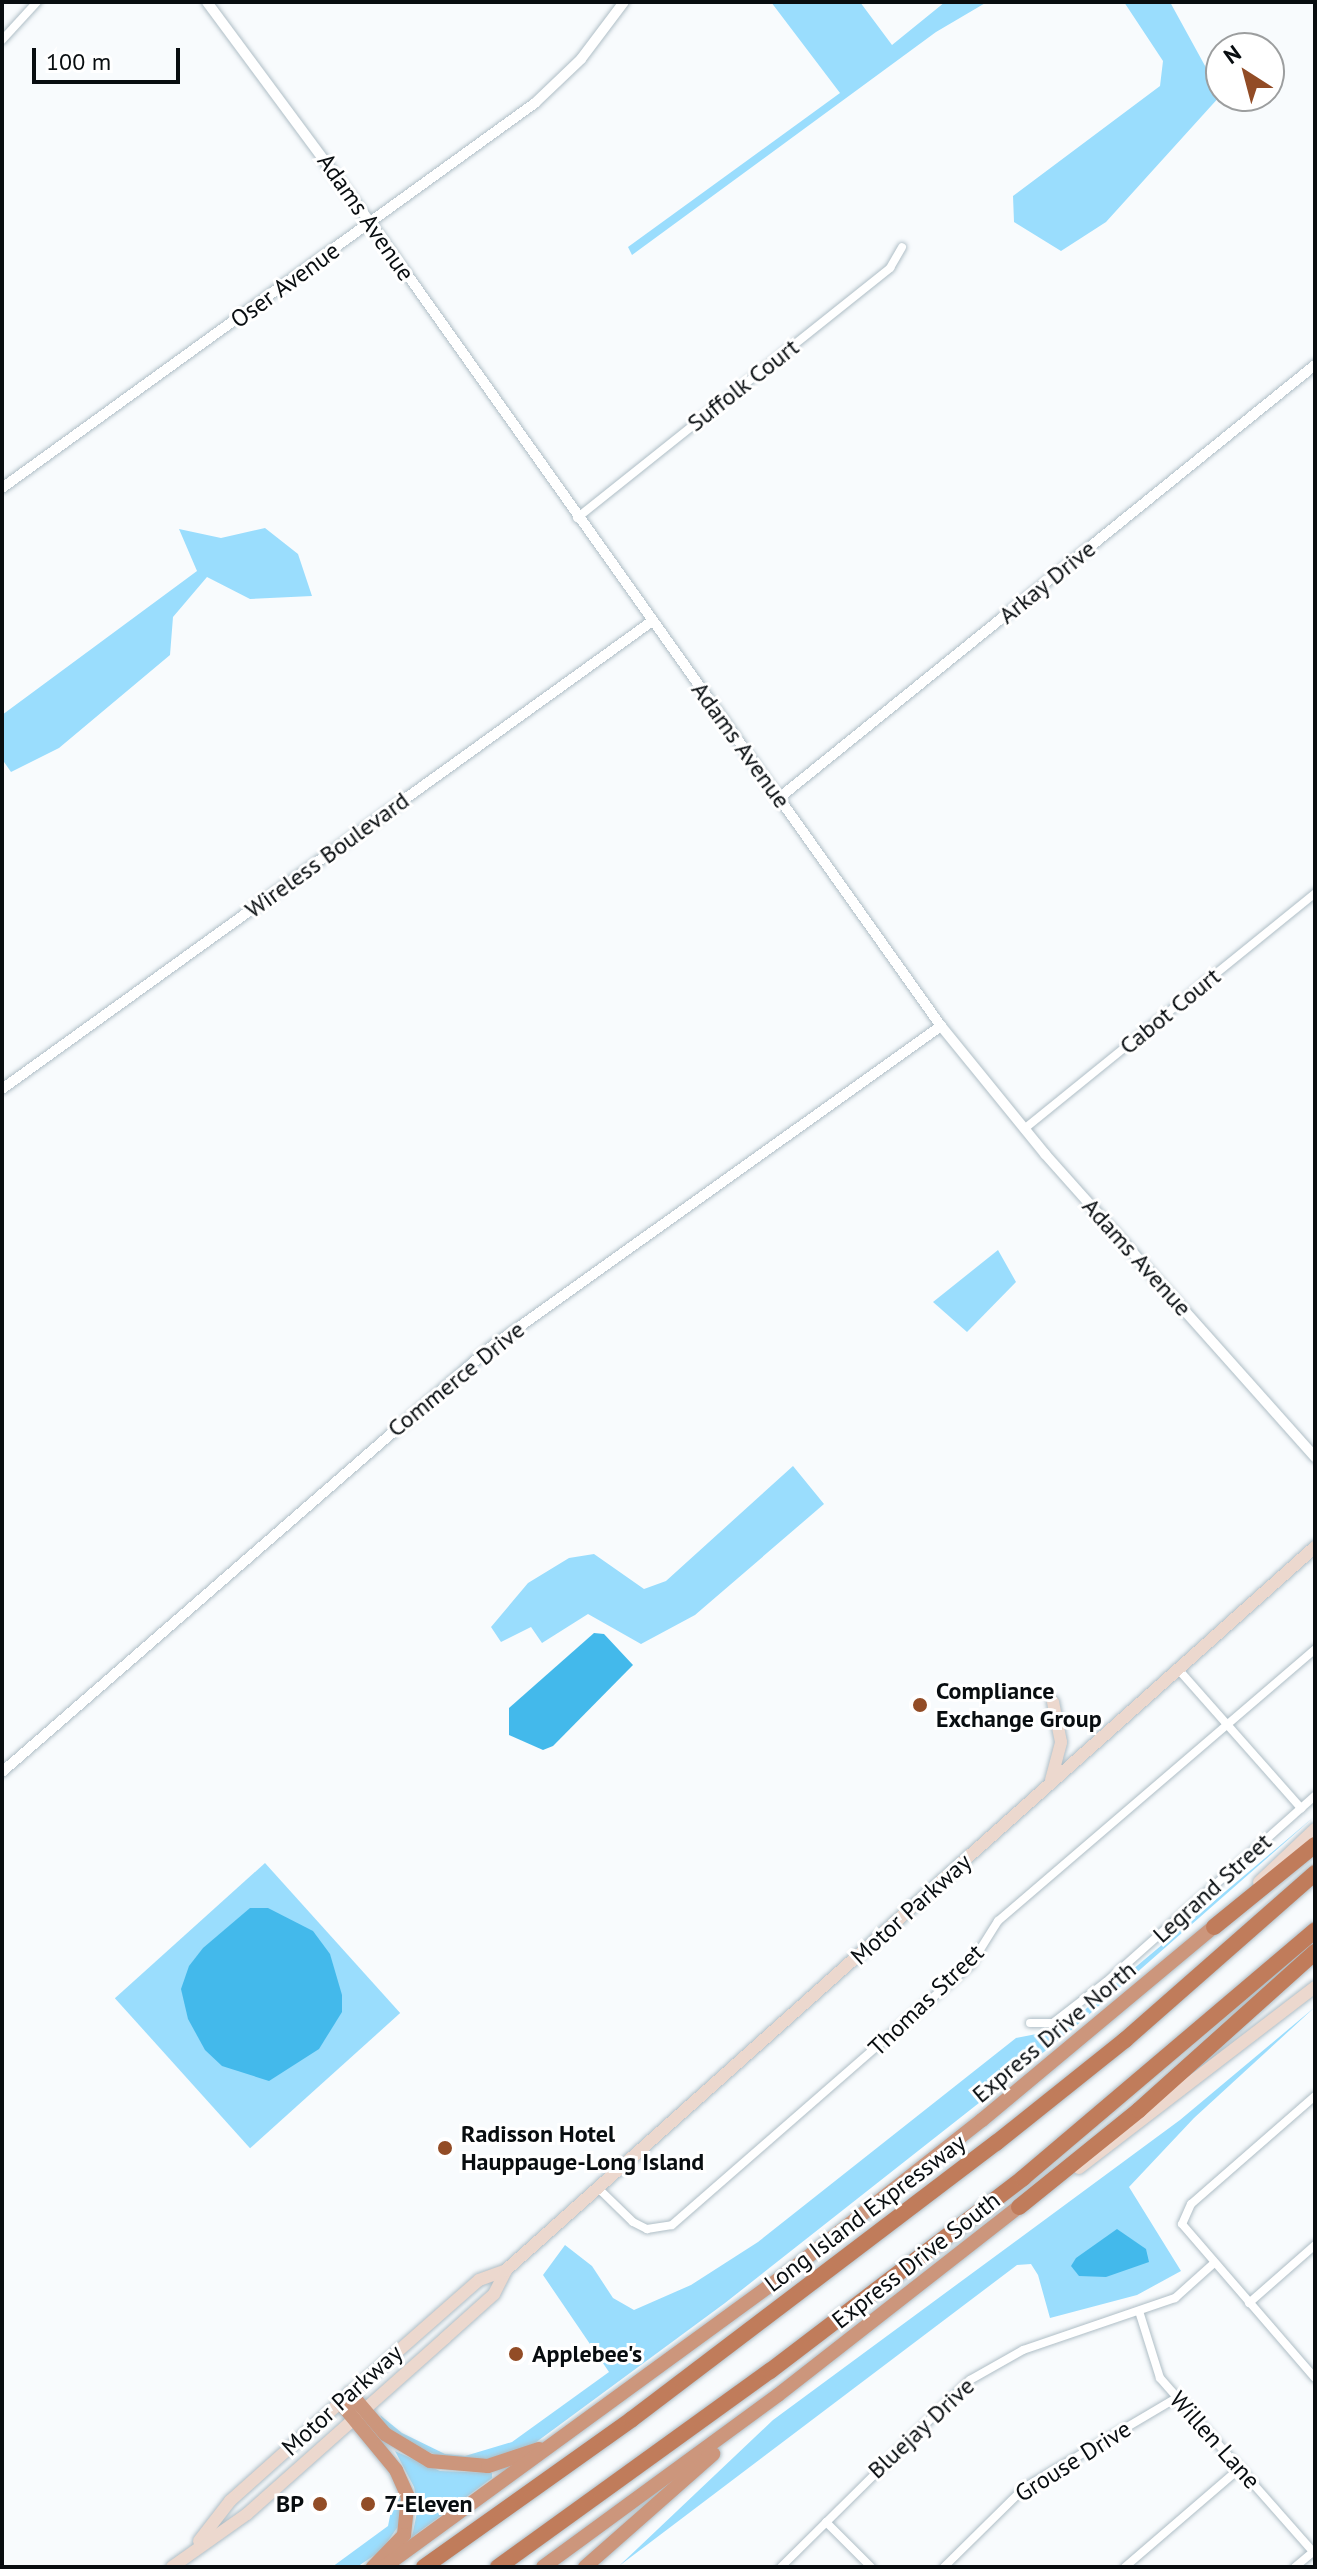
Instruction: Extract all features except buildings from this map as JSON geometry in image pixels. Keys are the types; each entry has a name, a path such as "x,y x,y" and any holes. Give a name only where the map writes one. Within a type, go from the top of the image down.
{"highway":[{"path":"1214,1927 1315,1845"},
{"name":"Long Island Expressway","path":"424,2567 632,2419 960,2171 1125,2040 1315,1873"},
{"name":"Express Drive North","path":"384,2567 575,2431 898,2187 1214,1927"},
{"path":"498,2567 757,2380 1023,2178 1315,1930"},
{"path":"1019,2207 1148,2102 1315,1952"},
{"name":"Express Drive South","path":"543,2567 778,2395 1019,2207"},
{"path":"585,2567 778,2395"},
{"path":"345,2397 396,2470 408,2497 404,2535 373,2567"},
{"path":"359,2414 410,2452 452,2466 509,2461 575,2431"}],"main road":[{"name":"Motor Parkway","path":"172,2567 193,2549 247,2514 494,2294 506,2270 597,2187 1315,1547"},
{"path":"1049,1785 1061,1742 1053,1702"},
{"name":"Express Drive North","path":"1214,1927 1315,1829"},
{"name":"Express Drive South","path":"1019,2207 1142,2124 1315,1987"},
{"name":"Motor Parkway","path":"193,2549 230,2501 345,2397 479,2280 506,2270"}],"street":[{"path":"2,40 37,2"},
{"name":"Adams Avenue","path":"207,2 370,222 577,518 941,1026 1024,1129 1315,1457"},
{"name":"Oser Avenue","path":"2,488 557,84 624,2"},
{"name":"Suffolk Court","path":"577,518 890,268 902,247"},
{"name":"Arkay Drive","path":"779,798 1315,365"},
{"name":"Wireless Boulevard","path":"2,1089 651,622"},
{"name":"Cabot Court","path":"1024,1129 1315,893"},
{"name":"Commerce Drive","path":"2,1772 491,1347 941,1026"},
{"name":"Thomas Street","path":"597,2187 633,2222 647,2229 672,2225 971,1964 998,1921 1228,1727 1315,1649"},
{"path":"1178,1669 1301,1808"},
{"name":"Legrand Street","path":"1030,2023 1053,2023 1106,1982 1315,1796"},
{"path":"1315,2096 1183,2215 1184,2231 1315,2378"},
{"path":"1249,2303 1315,2245"},
{"name":"Bluejay Drive","path":"781,2567 970,2380 1023,2350 1175,2298 1213,2264"},
{"name":"Willen Lane","path":"1139,2311 1160,2378 1314,2553"},
{"name":"Grouse Drive","path":"944,2567 1011,2497 1176,2398"},
{"path":"1125,2567 1240,2468"},
{"path":"826,2522 871,2567"},
{"path":"1295,2567 1314,2553"}],"shaded area":[{"path":"771,2 860,2 892,45 945,2 987,2 936,32 632,255 628,247 840,93"},
{"path":"1124,2 1170,2 1205,66 1206,112 1106,222 1061,251 1014,222 1013,196 1160,86 1163,61"},
{"path":"265,528 298,554 312,596 250,599 207,577 173,617 170,655 59,748 11,772 2,759 2,715 197,571 179,529 221,538"},
{"path":"998,1250 1016,1282 967,1332 933,1302"},
{"path":"793,1466 824,1504 695,1615 641,1644 588,1614 542,1643 531,1627 501,1642 491,1627 528,1583 569,1558 594,1554 644,1589 666,1581"},
{"path":"594,1633 604,1634 633,1665 553,1746 543,1750 509,1735 509,1708"},
{"path":"1315,1816 1068,2033 725,2303 535,2443 490,2460 446,2459 405,2442 385,2425 380,2415 402,2433 445,2454 465,2456 512,2442 609,2372 543,2275 565,2245 592,2266 613,2298 634,2310 691,2285 758,2242 1016,2038 1062,2029"},
{"path":"265,1863 400,2013 250,2148 115,1998"},
{"path":"250,1908 268,1908 313,1931 330,1954 342,1995 342,2012 319,2049 269,2081 222,2066 205,2050 188,2019 181,1989 189,1966 203,1948"},
{"path":"1315,2007 1194,2118 1129,2187 1181,2271 1137,2295 1050,2318 1038,2275 1031,2264 1017,2265 619,2566 773,2420 1180,2120"},
{"path":"1117,2229 1146,2249 1149,2262 1106,2277 1079,2276 1071,2266 1076,2258"},
{"path":"395,2451 440,2471 492,2473 492,2478 412,2537 418,2507 414,2487"},
{"path":"402,2491 401,2522 382,2550 357,2567 332,2567 388,2526 393,2501"}],"place":[{"name":"Compliance Exchange Group","path":"920,1705"},
{"name":"Radisson Hotel Hauppauge-Long Island","path":"445,2148"},
{"name":"Applebee's","path":"516,2354"},
{"name":"BP","path":"320,2504"},
{"name":"7-Eleven","path":"368,2504"}]}
